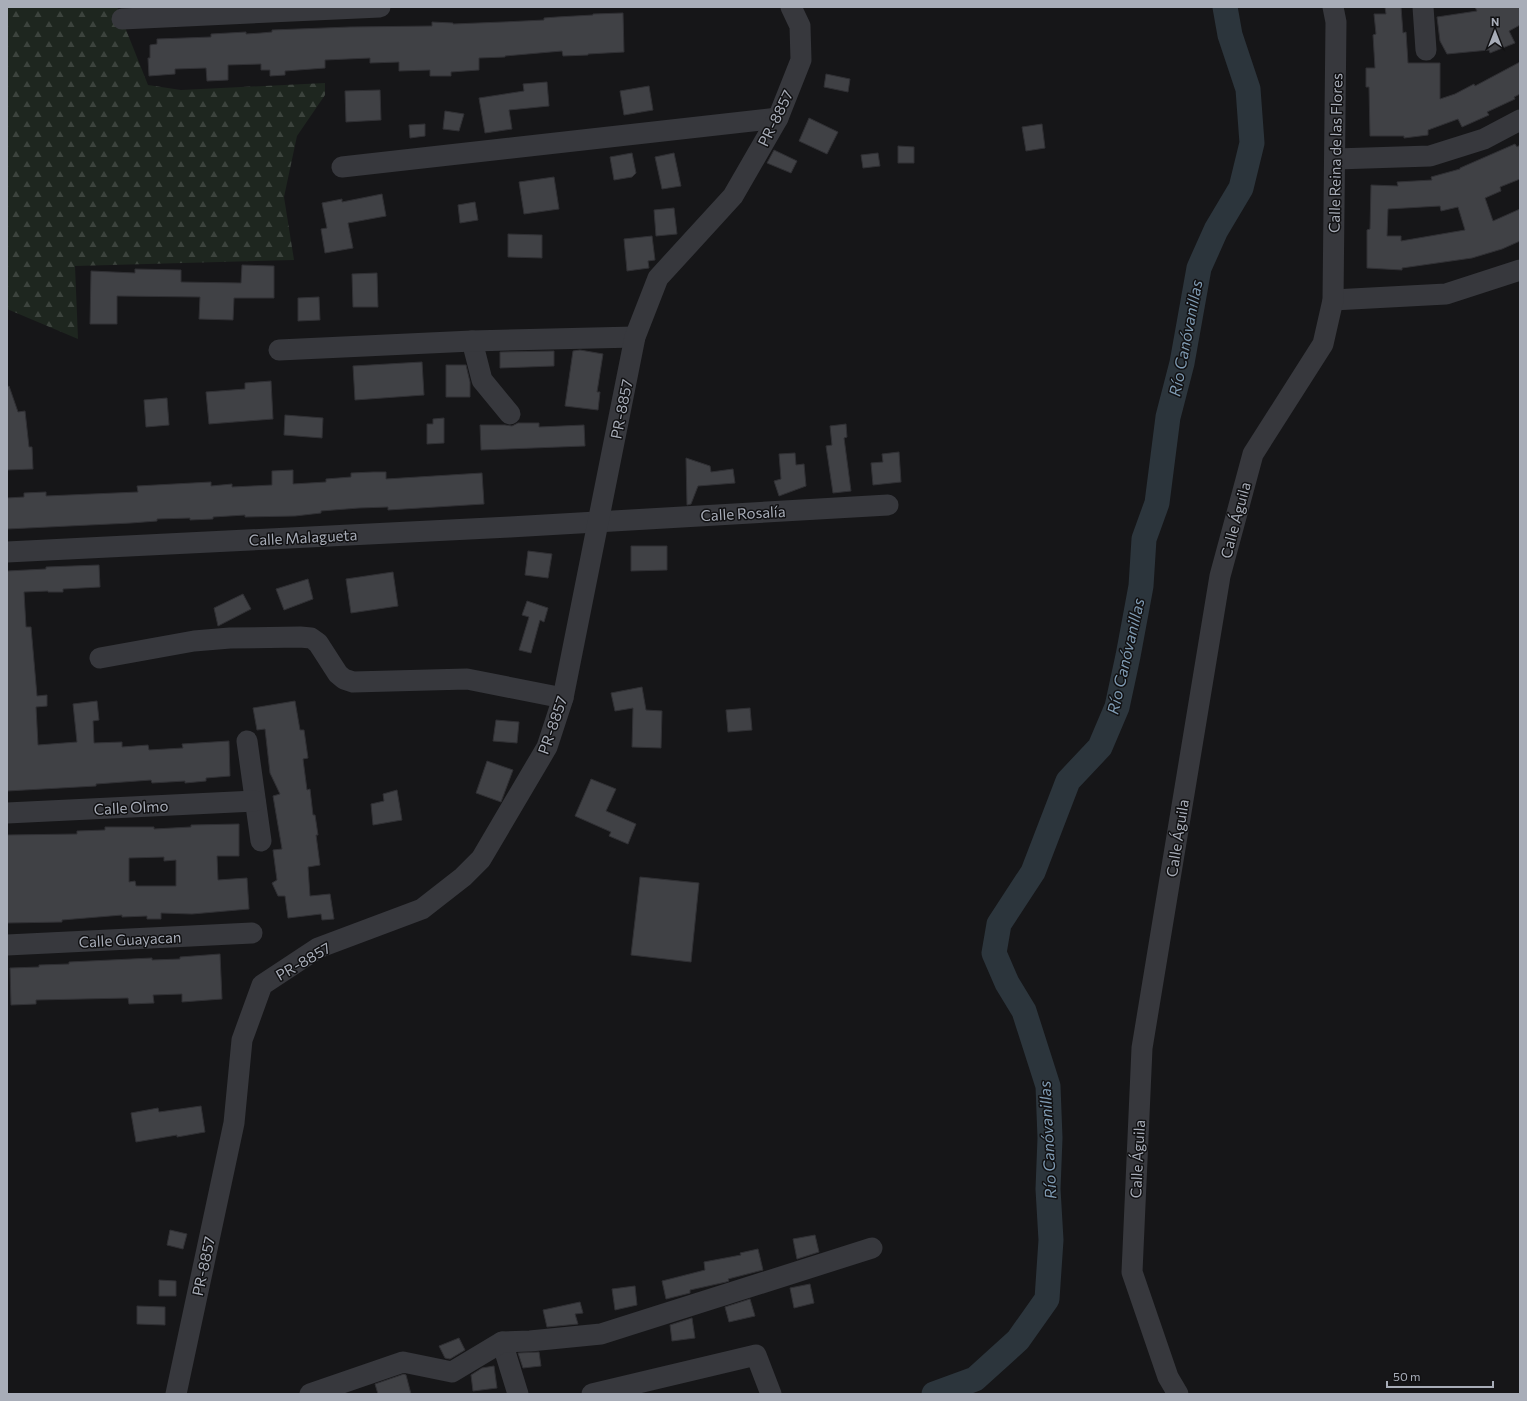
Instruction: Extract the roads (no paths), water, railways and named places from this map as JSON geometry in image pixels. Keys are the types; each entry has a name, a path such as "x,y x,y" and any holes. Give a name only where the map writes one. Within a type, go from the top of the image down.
{"street":[{"path":"122,19 226,10 366,7"},
{"name":"PR-8857","path":"176,1394 234,1123 242,1040 262,985 318,948 422,909 463,877 481,859 547,747 562,698 635,338 658,278 733,196 778,118 801,60 800,26 791,7"},
{"name":"Calle Reina de las Flores","path":"1333,7 1336,22 1336,159 1333,300"},
{"path":"1422,7 1426,50"},
{"path":"342,167 778,118"},
{"path":"1336,159 1430,156 1484,140 1520,120"},
{"path":"1333,300 1446,294 1520,270"},
{"name":"Calle Águila","path":"1178,1394 1168,1377 1132,1272 1142,1048 1220,576 1253,454 1323,344 1333,300"},
{"path":"279,350 472,342 635,338"},
{"path":"472,342 482,380 510,414"},
{"name":"Calle Rosalía","path":"598,521 888,505"},
{"name":"Calle Malagueta","path":"7,552 598,521"},
{"path":"100,658 194,641 230,638 300,637 311,638 318,643 338,674 344,679 353,682 467,679 562,698"},
{"path":"247,741 261,841"},
{"name":"Calle Olmo","path":"7,813 255,801"},
{"name":"Calle Guayacan","path":"7,945 252,933"},
{"path":"310,1394 403,1362 452,1372 502,1342 530,1341 600,1334 872,1248"},
{"path":"502,1342 518,1394"},
{"path":"592,1394 756,1355 771,1394"}],"waterway":[{"name":"Río Canóvanillas","path":"934,1394 975,1379 1018,1340 1047,1299 1051,1240 1048,1189 1050,1138 1048,1086 1024,1011 1007,983 994,953 999,924 1033,872 1068,781 1100,747 1117,707 1141,586 1144,539 1157,503 1168,417 1182,363 1199,268 1216,230 1241,188 1252,143 1248,89 1230,35 1225,7"}]}
